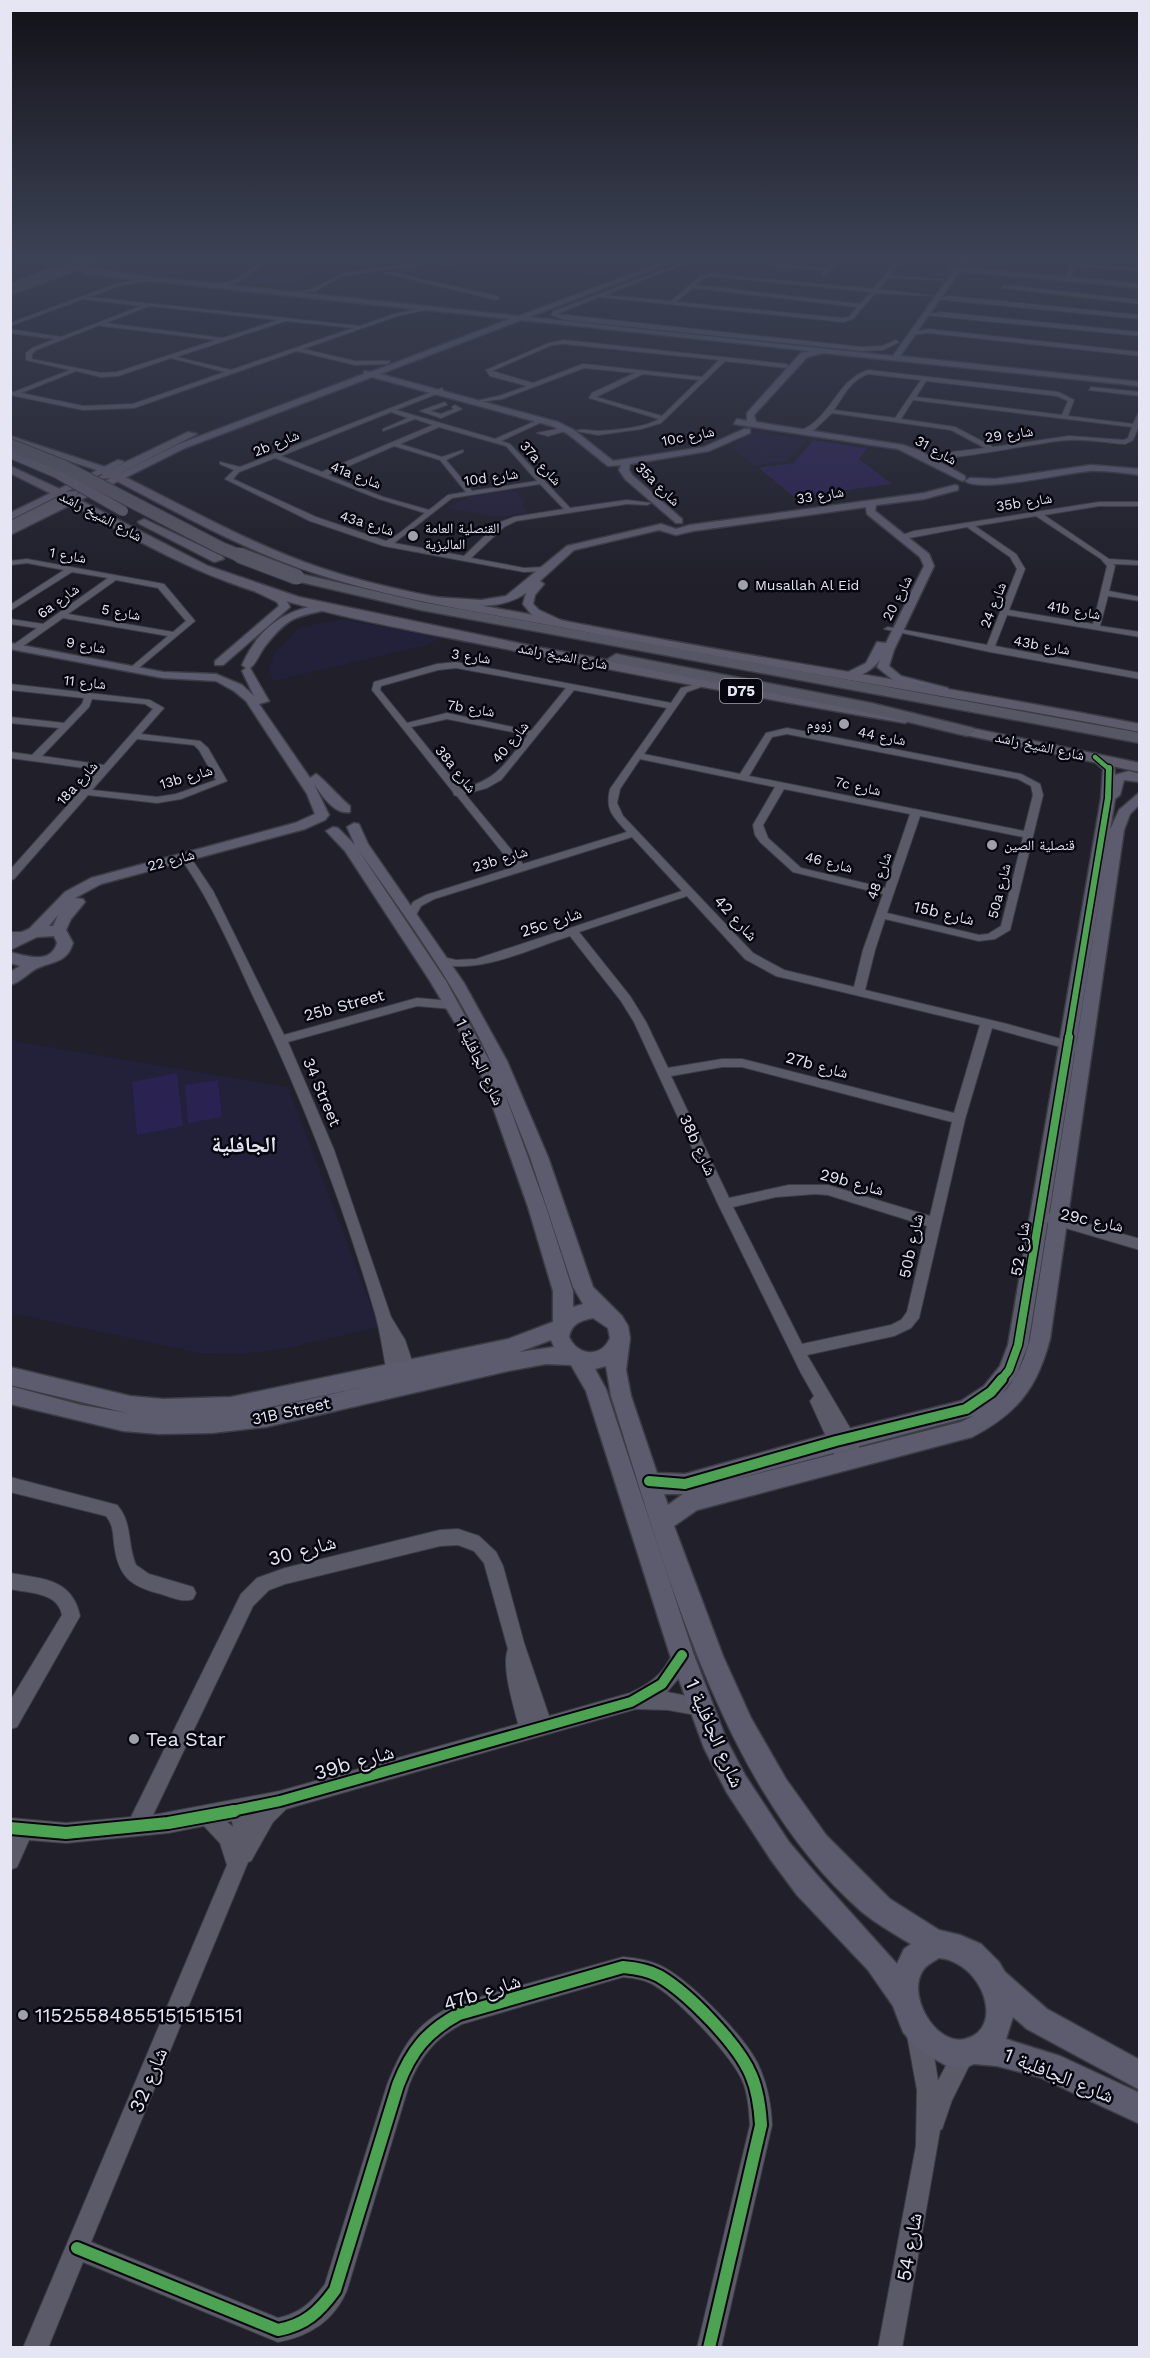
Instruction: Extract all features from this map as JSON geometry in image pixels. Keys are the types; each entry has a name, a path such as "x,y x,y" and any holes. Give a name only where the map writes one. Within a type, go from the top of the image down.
{"highway":[{"path":"10,445 63,466 187,532 292,581 378,597 478,621 548,645 879,710 967,731"},
{"path":"255,562 275,563 360,583"},
{"name":"شارع الشيخ راشد","path":"478,621 745,665 1140,738"},
{"name":"شارع الشيخ راشد","path":"478,621 969,717 1140,755"},
{"path":"643,640 745,665"}],"main road":[{"path":"10,526 89,484 192,434"},
{"path":"58,453 111,458 176,439"},
{"name":"شارع الشيخ راشد","path":"10,440 58,453 89,484 112,521 187,561 257,588 327,607 682,685 701,684 967,731 1140,768"},
{"path":"10,453 47,467 123,512"},
{"path":"159,456 140,471 137,477 160,497"},
{"path":"10,460 123,512 213,557 292,581"},
{"path":"10,467 89,484 189,514"},
{"name":"شارع الشيخ راشد","path":"10,467 29,478 89,484 160,497 261,550 360,583 432,600 643,640 944,691 1140,729"},
{"path":"13,516 37,494 29,478"},
{"path":"10,533 58,515 82,514 112,521"}],"street":[{"path":"48,365 104,375 122,374 149,365"},
{"path":"202,365 231,373"},
{"path":"14,393 88,409 143,403 253,365"},
{"path":"10,533 89,484 176,439 383,365"},
{"path":"13,516 357,379 384,365"},
{"name":"35a شارع","path":"386,365 384,373 387,376 567,429 608,461 617,474 647,503 664,527"},
{"path":"502,365 488,371 492,375 532,385"},
{"path":"595,365 703,379"},
{"path":"500,402 532,385 576,367 595,365"},
{"path":"579,431 598,433 641,428 664,418 718,365"},
{"path":"760,365 784,368"},
{"name":"10c شارع","path":"625,459 701,446 718,440 786,365"},
{"path":"734,425 752,427 750,415 787,365"},
{"path":"992,365 1140,384"},
{"path":"996,365 1093,375 1140,384"},
{"path":"14,393 73,369"},
{"path":"643,372 594,394 592,398 664,418"},
{"path":"819,432 830,411 857,375 878,372 1062,395 1071,400 1064,417"},
{"path":"1093,375 1107,373"},
{"name":"35a شارع","path":"369,374 482,401 500,402 560,422 579,431 600,450 625,459 626,474 685,524"},
{"path":"897,420 926,378"},
{"path":"357,379 385,379"},
{"path":"1091,389 1140,394"},
{"path":"285,406 312,393 312,390"},
{"name":"2b شارع","path":"241,470 437,391"},
{"path":"437,415 423,411 456,397"},
{"path":"911,398 1135,426 1140,412"},
{"path":"425,420 459,409 455,407"},
{"name":"37a شارع","path":"389,410 498,440 512,448 568,510"},
{"path":"830,411 953,428 992,449"},
{"path":"384,430 415,417"},
{"path":"498,440 542,420"},
{"path":"322,475 440,424"},
{"name":"شارع 29","path":"921,456 943,456 1069,438 1114,442 1130,440 1135,426"},
{"name":"10c شارع","path":"625,459 711,448 752,427"},
{"name":"شارع 31","path":"752,427 819,432 894,446 921,456 968,482"},
{"name":"شارع 31","path":"752,427 896,450 916,457 940,473 945,482 955,488"},
{"path":"540,433 549,434 567,429"},
{"path":"587,438 598,433"},
{"path":"394,444 442,459 469,491"},
{"path":"430,448 452,455"},
{"path":"442,459 461,451"},
{"name":"41a شارع","path":"275,456 381,498 429,512"},
{"name":"شارع 29","path":"933,462 943,456"},
{"path":"608,461 625,459"},
{"path":"237,461 250,466"},
{"path":"222,463 241,470"},
{"name":"43a شارع","path":"241,470 229,476 228,481 320,522 387,544 547,575"},
{"path":"968,482 1085,472 1140,474"},
{"name":"10d شارع","path":"387,544 400,537 447,498 469,491 542,482"},
{"name":"شارع 33","path":"685,524 723,521 926,492 945,482 968,482"},
{"name":"شارع 33","path":"685,524 838,508 930,495 968,482"},
{"path":"627,502 637,494"},
{"path":"464,560 509,521 627,502 647,503"},
{"name":"شارع 20","path":"848,675 872,665 929,566 925,556 870,512 872,503"},
{"name":"35b شارع","path":"892,531 914,533 1099,504 1140,504"},
{"name":"شارع 20","path":"838,508 864,516 920,563 892,632 883,664 885,671 901,679 944,691"},
{"path":"1038,514 1108,561 1112,568 1096,627"},
{"path":"432,600 481,603 506,600 547,575 569,556 586,548 664,527 681,532 685,524"},
{"name":"شارع 24","path":"969,525 1013,556 1021,566 1021,574 990,649"},
{"name":"35b شارع","path":"902,538 914,533"},
{"path":"1108,561 1140,563"},
{"name":"شارع 1","path":"14,562 71,569 165,589 191,619 190,623 175,635"},
{"path":"10,609 71,569"},
{"path":"528,604 530,595 547,575"},
{"name":"6a شارع","path":"14,647 115,577"},
{"path":"257,588 282,600 285,607 209,672 238,688 250,699 314,794 321,816"},
{"path":"1106,593 1140,599"},
{"path":"506,600 513,606 528,604"},
{"path":"528,604 535,612 561,624"},
{"path":"218,679 237,678 248,668 256,650 292,614 305,609 327,607"},
{"name":"41b شارع","path":"1005,612 1140,635"},
{"name":"شارع 5","path":"61,615 175,635"},
{"path":"10,621 44,627"},
{"name":"43b شارع","path":"892,632 1140,676"},
{"path":"134,669 175,635"},
{"name":"شارع 9","path":"14,647 156,673 218,679"},
{"path":"217,664 236,661 248,668 252,684 325,791 345,809"},
{"name":"شارع 9","path":"156,673 186,672 217,664"},
{"name":"شارع 3","path":"377,684 399,676 451,665 672,707"},
{"name":"38a شارع","path":"377,684 376,690 404,726 521,869"},
{"name":"شارع 42","path":"682,685 672,707 615,789 612,799 616,813 749,956 759,964 780,973 1076,1044"},
{"name":"شارع 11","path":"10,687 157,705"},
{"name":"شارع 40","path":"457,793 484,786 498,778 571,688"},
{"path":"34,758 86,705 88,698 86,695"},
{"name":"18a شارع","path":"10,877 158,711 157,705"},
{"name":"7b شارع","path":"404,726 447,716 534,734"},
{"path":"10,720 66,726"},
{"name":"شارع 44","path":"744,776 769,735 787,731 1021,777 1035,784"},
{"name":"13b شارع","path":"87,792 157,800 178,797 222,782 222,778 203,748 197,743 136,736"},
{"path":"10,755 108,768"},
{"name":"7c شارع","path":"639,755 1028,835"},
{"name":"شارع 52","path":"1076,1044 1108,798 1109,768 1095,757"},
{"name":"شارع 52","path":"1108,798 1114,793 1118,777 1140,777"},
{"name":"شارع 46","path":"782,784 758,825 760,835 764,840 797,870 889,892"},
{"name":"50a شارع","path":"1000,933 1006,928 1038,795 1035,784"},
{"name":"شارع 52","path":"649,1481 661,1484 686,1484 842,1439 966,1409 991,1392 1009,1370 1018,1345 1047,1223 1076,1044 1117,830 1124,813 1140,796"},
{"name":"شارع 22","path":"10,945 70,895 96,881 300,826 332,810 345,809"},
{"name":"شارع الجافلية 1","path":"345,809 358,815 359,821 354,827 361,844 443,961 506,1076 583,1287 588,1297 605,1313"},
{"name":"شارع 48","path":"855,991 916,812"},
{"name":"شارع الجافلية 1","path":"321,816 319,825 331,831 350,848 438,981 479,1053 514,1140 564,1291 561,1325"},
{"name":"شارع 22","path":"58,933 64,918 72,907 99,889 299,834 354,827"},
{"name":"23b شارع","path":"411,915 417,904 430,897 636,835"},
{"name":"34 Street","path":"193,862 281,1042 327,1150 402,1378"},
{"name":"25c شارع","path":"443,961 456,964 477,963 691,894"},
{"name":"23b شارع","path":"396,895 430,897"},
{"name":"15b شارع","path":"881,915 979,938 1000,933"},
{"name":"38b شارع","path":"573,932 626,999 640,1022 725,1204 852,1459"},
{"path":"10,980 35,963 56,956 63,950 64,937 58,933 23,933"},
{"path":"10,957 15,961 35,963"},
{"name":"25c شارع","path":"456,983 462,974 477,963"},
{"name":"25b Street","path":"281,1042 417,1002 431,992 438,981"},
{"name":"25b Street","path":"417,1002 452,1005"},
{"name":"50b شارع","path":"798,1351 894,1330 906,1324 914,1314 983,1022"},
{"name":"27b شارع","path":"664,1073 722,1063 742,1063 959,1119"},
{"name":"29b شارع","path":"725,1204 793,1188 810,1188 828,1190 935,1223"},
{"name":"شارع 52","path":"663,1521 691,1501 965,1430 988,1419 1007,1404 1024,1385 1035,1362 1047,1223"},
{"name":"29c شارع","path":"1047,1223 1140,1247"},
{"path":"581,1311 605,1313 620,1327 620,1345 603,1359 574,1358 560,1343 561,1325 581,1311"},
{"name":"31B Street","path":"10,1395 90,1416 123,1422 194,1425 266,1418 509,1347 561,1325"},
{"name":"شارع الجافلية 1","path":"620,1345 616,1358 617,1383 698,1622 749,1743 811,1839 838,1871 866,1898 935,1944"},
{"name":"31B Street","path":"10,1376 119,1403 197,1408 266,1401 546,1356 574,1358"},
{"name":"شارع الجافلية 1","path":"574,1358 591,1379 600,1400 682,1655 717,1748 756,1818 807,1885 878,1960 904,1997"},
{"path":"10,1484 111,1510 119,1521 127,1565 131,1572 138,1578 187,1593"},
{"name":"شارع 30","path":"138,1826 247,1600 258,1588 274,1579 440,1538 464,1537 474,1541 490,1556 515,1643 518,1685 536,1728"},
{"path":"10,1581 42,1589 54,1596 60,1605 62,1616 57,1640 10,1720"},
{"name":"39b شارع","path":"16,1829 66,1833 138,1826 208,1816 280,1801 631,1702 661,1687 677,1667 682,1655"},
{"name":"39b شارع","path":"631,1702 668,1701 701,1707"},
{"path":"237,1867 266,1815 280,1801"},
{"name":"شارع 32","path":"34,2348 237,1867 243,1837 241,1808"},
{"path":"208,1816 228,1837 237,1867"},
{"path":"10,1860 16,1829"},
{"path":"935,1944 957,1946 978,1959 993,1980 1000,2001 999,2022 991,2039 970,2052 947,2052 916,2028 904,1997 904,1978 910,1962 921,1950 935,1944"},
{"name":"47b شارع","path":"77,2248 278,2330 300,2326 320,2312 336,2290 398,2085 407,2059 421,2039 438,2024 459,2014 623,1967 643,1969 662,1977 732,2048 749,2069 759,2096 761,2126 709,2348"},
{"name":"شارع الجافلية 1","path":"993,1980 1008,1997 1037,2019 1140,2076"},
{"name":"شارع 54","path":"916,2028 929,2086 927,2146"},
{"name":"شارع الجافلية 1","path":"970,2052 995,2050 1029,2059 1140,2109"},
{"name":"شارع 54","path":"890,2348 927,2146 942,2096 970,2052"}],"shaded area":[{"path":"759,433 807,439 788,461 754,466 733,448 744,436"},
{"path":"813,440 867,448 859,459 892,484 794,497 759,468 794,463"},
{"path":"515,491 526,503 521,504 528,513 498,517 447,508 474,495 479,497 478,495"},
{"path":"344,619 440,638 428,645 273,681 269,670 274,654 301,627"},
{"path":"10,1040 288,1087 379,1327 284,1349 240,1354 200,1353 11,1313"},
{"path":"177,1073 183,1126 137,1135 132,1082"},
{"path":"218,1080 222,1117 188,1123 185,1085"}],"cycle path":[{"path":"649,1481 661,1484 685,1484 836,1441 966,1409 991,1392 1009,1370 1018,1345 1108,798 1109,768 1095,757"},
{"path":"10,1828 66,1833 168,1823 280,1801 631,1702 648,1694 668,1679 682,1655"},
{"path":"77,2248 278,2330 305,2322 318,2312 335,2290 398,2085 408,2061 427,2034 459,2014 623,1967 633,1968 648,1971 662,1978 710,2022 744,2062 753,2079 758,2098 761,2125 709,2348"}],"place":[{"name":"القنصلية العامة الماليزية","path":"413,536"},
{"name":"Musallah Al Eid","path":"743,585"},
{"name":"زووم","path":"844,724"},
{"name":"قنصلية الصين","path":"992,845"},
{"name":"Tea Star","path":"134,1739"},
{"name":"11525584855151515151","path":"23,2015"}],"district":[{"name":"الجافلية","path":"244,1144"}]}
